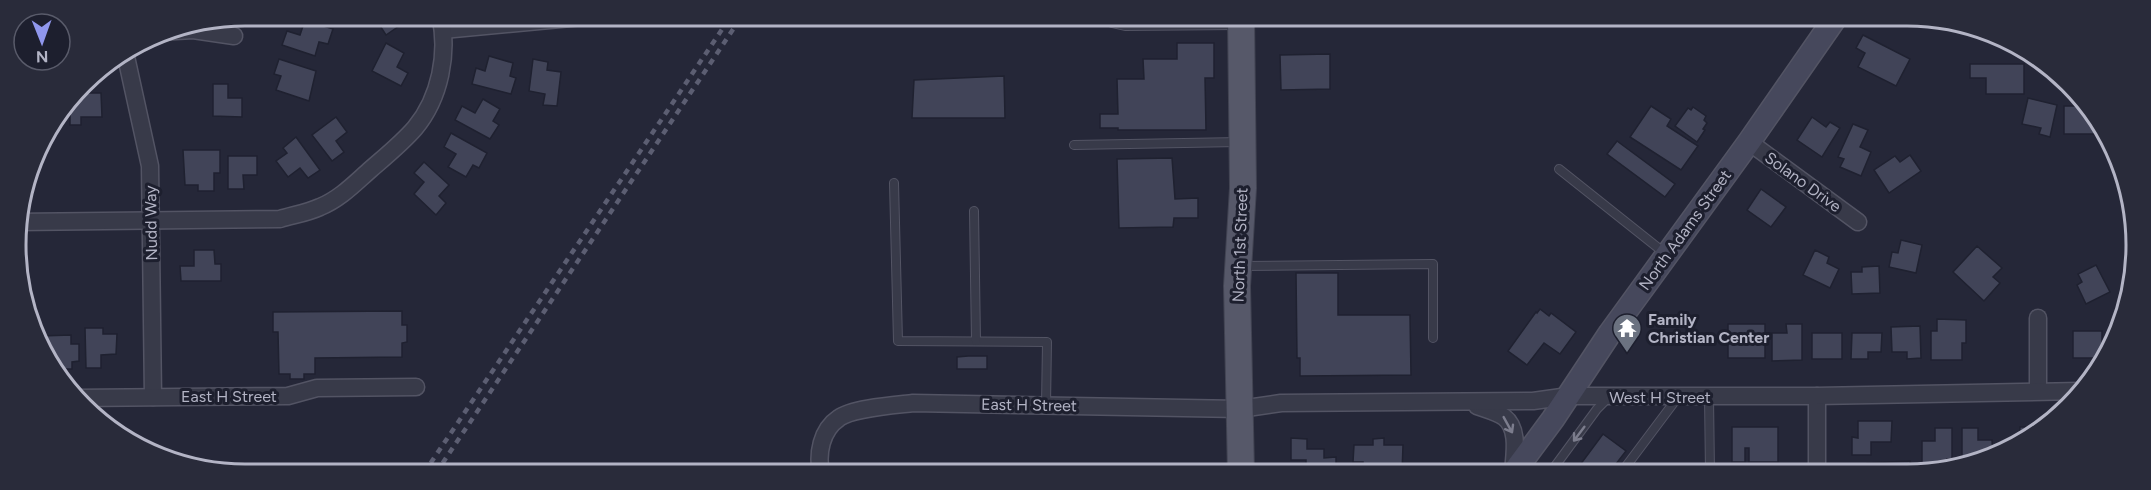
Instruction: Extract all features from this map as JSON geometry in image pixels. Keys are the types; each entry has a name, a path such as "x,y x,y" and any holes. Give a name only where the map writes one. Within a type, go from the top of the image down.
{"main road":[{"name":"North 1st Street","path":"1241,26 1243,188 1238,266 1241,464"}],"street":[{"path":"27,222 280,219 320,207 342,194 415,128 429,107 442,71 442,26"},
{"name":"North Adams Street","path":"1520,464 1569,396 1610,333 1749,142 1830,26"},
{"path":"198,31 234,36"},
{"name":"Nudd Way","path":"127,60 150,166 153,397"},
{"name":"Solano Drive","path":"1749,142 1858,222"},
{"path":"2038,318 2038,392"},
{"name":"East H Street","path":"88,398 288,396 317,388 416,387"},
{"name":"West H Street","path":"1240,409 1281,403 1533,402 1569,396 1817,396 2070,391"},
{"path":"1817,396 1817,464"},
{"name":"East H Street","path":"820,464 819,452 826,433 839,417 872,408 913,403 1240,409"},
{"path":"1468,403 1508,420 1514,438 1513,464"}],"lane":[{"path":"1074,145 1242,142"},
{"path":"1559,169 1667,255"},
{"path":"894,183 898,341 1047,342 1046,405"},
{"path":"974,211 976,342"},
{"path":"1238,266 1433,264 1433,338"},
{"path":"1557,464 1609,396"},
{"path":"1628,464 1678,397"},
{"path":"1709,397 1710,464"}],"building":[{"path":"303,26 324,26 333,29 328,44 319,42 315,56 282,45 287,31 300,35"},
{"path":"380,26 399,26 386,35"},
{"path":"1863,35 1910,59 1896,86 1858,67 1865,53 1856,48"},
{"path":"386,43 404,53 397,67 408,73 401,86 372,71"},
{"path":"1177,43 1214,43 1214,78 1205,78 1206,130 1100,128 1100,114 1118,114 1117,79 1144,79 1143,59 1177,59"},
{"path":"1330,54 1330,89 1281,90 1280,55"},
{"path":"489,56 513,63 510,76 516,78 511,94 472,84 476,68 485,71"},
{"path":"279,59 316,71 309,101 276,90 281,76 274,74"},
{"path":"533,59 548,62 547,70 561,72 557,106 543,105 545,94 529,91"},
{"path":"1970,64 2024,64 2024,94 1986,94 1986,78 1970,78"},
{"path":"1004,76 1005,118 912,118 914,80"},
{"path":"213,84 228,84 228,98 242,98 242,117 213,116"},
{"path":"87,93 101,93 102,117 81,117 81,125 70,125 70,112 80,100"},
{"path":"2028,98 2057,105 2050,137 2039,134 2041,128 2022,124"},
{"path":"483,99 500,109 493,121 499,125 490,139 455,120 462,106 475,113"},
{"path":"1651,106 1671,119 1667,126 1698,146 1681,170 1630,137"},
{"path":"2064,106 2076,106 2095,133 2095,134 2064,134"},
{"path":"1693,107 1706,116 1704,120 1707,123 1697,142 1675,126 1688,108 1691,110"},
{"path":"336,117 347,132 336,141 344,152 332,161 312,135"},
{"path":"1812,117 1826,127 1830,122 1840,128 1822,157 1797,140"},
{"path":"1853,124 1868,130 1860,147 1871,152 1861,176 1840,167 1844,159 1838,157"},
{"path":"451,133 487,153 479,168 473,165 466,177 448,167 456,154 444,147"},
{"path":"296,137 320,170 308,178 300,168 288,177 276,161 287,153 283,148"},
{"path":"1617,141 1675,184 1665,197 1607,154"},
{"path":"183,150 220,150 220,173 214,173 214,191 198,191 198,185 185,185"},
{"path":"1910,155 1921,171 1889,193 1874,170 1895,156 1900,162"},
{"path":"228,156 257,156 257,175 243,175 244,189 228,189"},
{"path":"1172,158 1175,199 1198,198 1198,218 1174,218 1173,227 1119,228 1117,159"},
{"path":"424,162 449,185 439,196 446,203 436,215 414,194 424,182 414,173"},
{"path":"1761,189 1786,207 1771,227 1747,210"},
{"path":"1901,240 1922,245 1916,273 1889,267 1892,252 1898,253"},
{"path":"1977,246 2002,268 1993,277 2000,283 1984,301 1953,272"},
{"path":"194,250 214,250 215,264 221,264 221,281 181,281 180,266 194,266"},
{"path":"1815,250 1829,257 1827,263 1839,269 1830,288 1803,275"},
{"path":"2096,265 2110,292 2086,304 2077,285 2082,282 2078,274"},
{"path":"1879,266 1880,293 1852,294 1851,272 1862,272 1862,267"},
{"path":"1296,273 1338,273 1338,315 1410,315 1411,375 1300,376 1300,358 1297,358"},
{"path":"1540,309 1549,316 1551,313 1576,332 1560,354 1544,343 1527,365 1508,351"},
{"path":"402,311 402,325 407,325 407,342 402,343 402,357 315,358 315,374 304,374 304,379 290,379 290,374 279,374 278,332 273,332 273,312"},
{"path":"1937,319 1966,320 1966,343 1962,343 1962,360 1931,360 1931,331 1937,331"},
{"path":"1728,324 1765,324 1765,358 1728,358"},
{"path":"1786,324 1802,324 1802,360 1772,361 1772,333 1787,333"},
{"path":"1920,326 1921,358 1907,359 1907,352 1892,352 1891,327"},
{"path":"85,328 103,328 103,334 117,334 116,354 101,355 101,368 86,368"},
{"path":"2073,331 2102,331 2102,344 2094,358 2073,358"},
{"path":"1812,333 1842,333 1842,359 1812,359"},
{"path":"1852,333 1882,333 1881,352 1868,352 1868,359 1851,359"},
{"path":"71,335 71,344 79,344 79,361 72,362 72,369 64,369 45,336"},
{"path":"987,356 987,369 957,369 957,357"},
{"path":"1858,421 1892,421 1891,442 1871,442 1871,455 1852,455 1852,437 1858,438"},
{"path":"1732,427 1778,427 1778,462 1749,462 1749,448 1745,448 1745,462 1732,462"},
{"path":"2020,427 2029,427 2028,428 2020,433"},
{"path":"1935,428 1952,428 1952,459 1922,464 1922,441 1935,441"},
{"path":"1962,428 1978,428 1978,440 1992,440 1992,447 1962,457"},
{"path":"1603,434 1626,451 1616,464 1581,464"},
{"path":"1291,438 1307,439 1307,449 1324,449 1324,458 1336,457 1336,464 1306,464 1306,460 1291,460"},
{"path":"1384,438 1384,445 1403,445 1402,464 1353,462 1354,445 1373,445 1373,439"},
{"path":"1910,461 1910,464 1867,464"}],"railway":[{"path":"430,464 724,26"},
{"path":"442,464 735,26"}],"place":[{"name":"Family Christian Center","path":"1627,354"}]}
